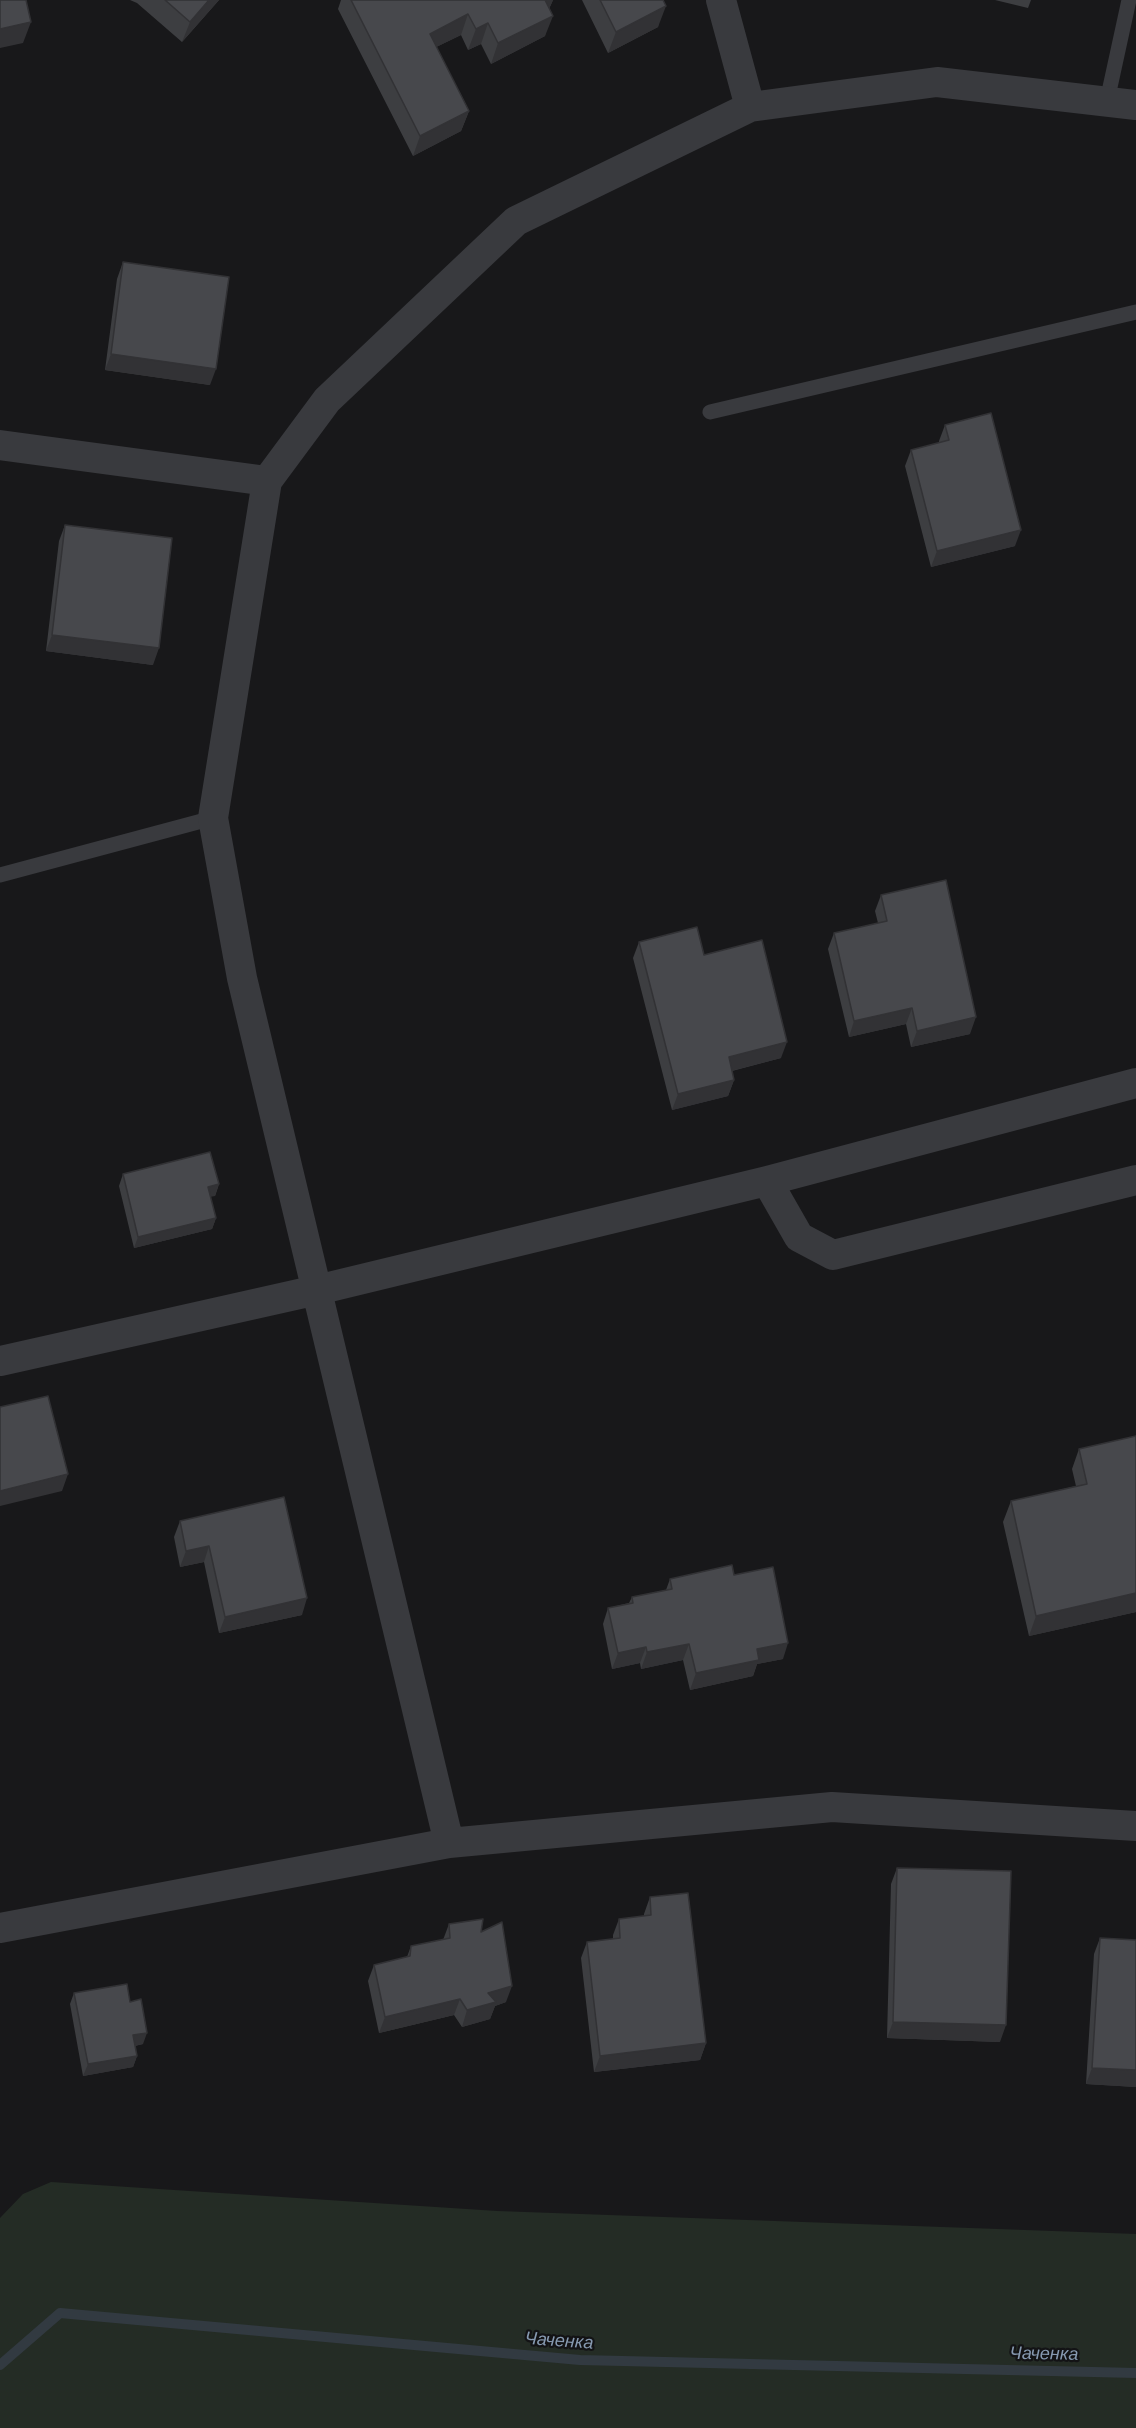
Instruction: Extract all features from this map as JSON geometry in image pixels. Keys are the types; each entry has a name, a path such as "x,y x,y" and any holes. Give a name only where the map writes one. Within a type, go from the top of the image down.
{"street":[{"path":"721,0 750,108"},
{"path":"449,1843 242,978 213,818 267,481 327,400 516,221 750,108 937,82 1136,105"},
{"path":"0,445 267,481"},
{"path":"0,1361 317,1290 767,1181 1136,1083"},
{"path":"767,1181 799,1237 833,1255 1136,1180"},
{"path":"0,1928 449,1843 832,1807 1136,1826"}],"lane":[{"path":"1107,101 1129,0"},
{"path":"710,412 1136,312"},
{"path":"0,875 213,818"}],"shaded area":[{"path":"51,2182 497,2211 1136,2234 1136,2428 0,2428 0,2218 23,2194"}],"building":[{"path":"0,0 26,0 31,22 0,29"},
{"path":"165,0 209,0 190,22"},
{"path":"351,0 545,0 553,16 498,43 488,23 476,29 468,14 430,34 469,111 420,136"},
{"path":"600,0 663,0 666,6 616,32"},
{"path":"123,262 229,277 216,369 111,354"},
{"path":"991,413 1021,530 937,551 911,450 949,440 945,425"},
{"path":"65,525 172,538 159,648 52,635"},
{"path":"946,880 976,1017 917,1031 912,1008 854,1021 834,933 887,921 881,895"},
{"path":"697,927 704,955 762,940 787,1042 729,1057 734,1080 678,1094 639,942"},
{"path":"210,1152 219,1184 208,1187 216,1218 138,1237 123,1174"},
{"path":"48,1396 68,1474 0,1491 0,1407"},
{"path":"1136,1436 1136,1593 1036,1616 1011,1501 1087,1484 1079,1449"},
{"path":"284,1497 307,1598 225,1617 209,1546 186,1551 180,1521"},
{"path":"732,1565 734,1575 773,1567 788,1643 757,1649 759,1660 696,1673 689,1644 647,1652 646,1647 618,1653 608,1608 633,1603 632,1597 672,1589 670,1579"},
{"path":"897,1868 1011,1871 1006,2025 893,2022"},
{"path":"688,1893 706,2043 600,2056 587,1942 620,1938 619,1919 651,1915 650,1897"},
{"path":"483,1919 481,1932 502,1922 512,1986 488,1993 496,2002 467,2010 460,1999 385,2017 374,1965 410,1956 411,1946 450,1938 449,1924"},
{"path":"1100,1938 1136,1940 1136,2070 1092,2068"},
{"path":"127,1984 130,2002 141,1999 147,2033 133,2035 137,2056 88,2064 74,1993"}],"waterway":[{"name":"Чаченка","path":"0,2365 60,2313 580,2360 1136,2373"}]}
